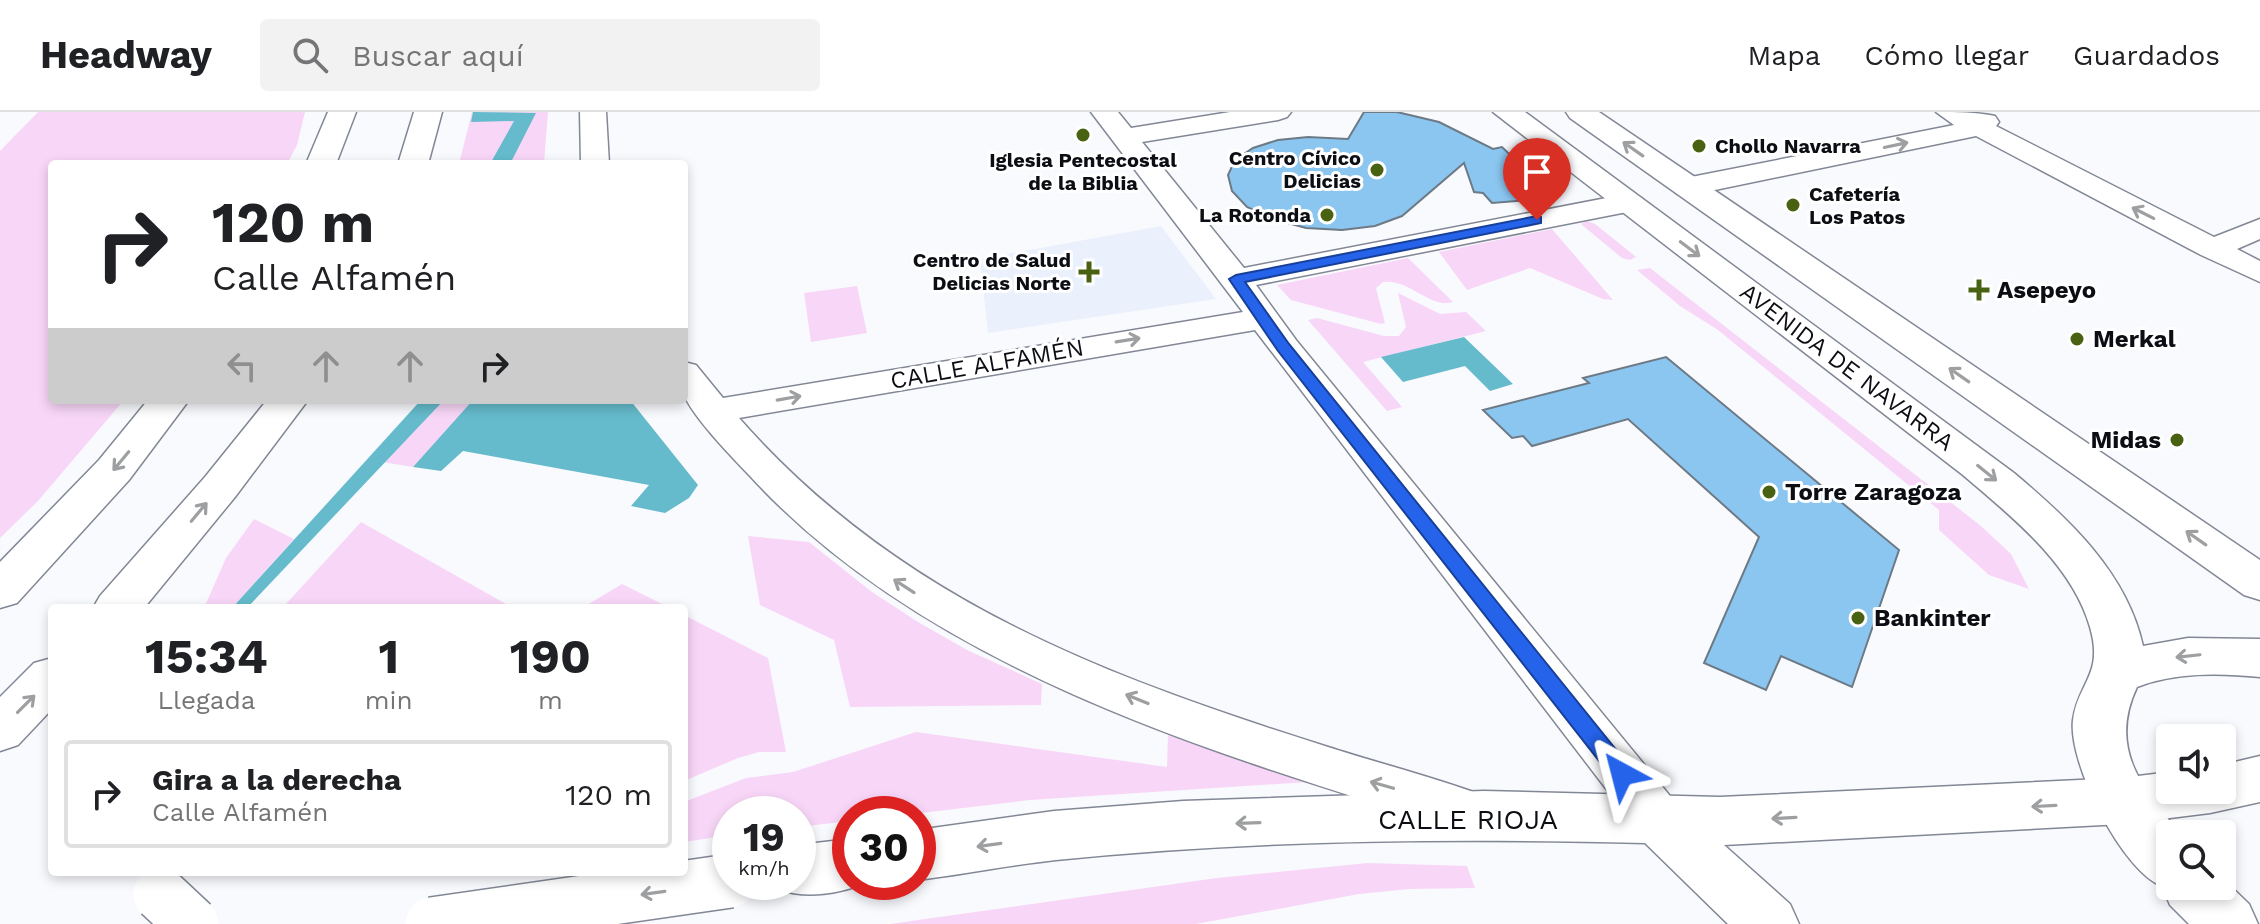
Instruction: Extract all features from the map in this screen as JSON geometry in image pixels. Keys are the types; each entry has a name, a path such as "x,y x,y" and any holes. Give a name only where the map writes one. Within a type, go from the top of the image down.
{"main road":[{"path":"323,160 342,112"},
{"path":"414,160 428,112"},
{"name":"AVENIDA DE NAVARRA","path":"1507,112 1978,465 2047,525 2086,570 2114,628 2120,658 2118,674 2099,720 2101,746 2122,801 2156,845"},
{"path":"1580,112 2260,583"},
{"path":"0,591 114,470 166,404"},
{"path":"123,604 143,590 285,404"},
{"path":"2118,674 2185,656 2219,654 2260,658"},
{"path":"0,730 48,681"},
{"path":"2236,785 2260,779"},
{"name":"CALLE RIOJA","path":"936,852 1054,836 1183,825 1484,815 1661,822 2122,801 2156,797"},
{"path":"1661,822 1769,924"},
{"path":"432,924 712,884"},
{"path":"2205,900 2228,924"}],"street":[{"path":"593,112 595,160"},
{"path":"1104,112 1236,279 1263,319 1661,822"},
{"path":"1125,137 1278,112"},
{"path":"1949,112 1988,120 2212,249 2260,273"},
{"path":"1686,187 1988,120"},
{"path":"1236,279 1627,203"},
{"path":"2212,249 2260,228"},
{"name":"CALLE ALFAMÉN","path":"712,411 1263,319"},
{"path":"688,378 712,411 832,533 944,612 1051,664 1217,731 1355,778 1484,815"}],"shaded area":[{"path":"38,112 305,112 297,145 289,160 48,160 48,404 121,404 38,501 0,538 0,151"},
{"path":"472,112 548,112 544,160 460,160"},
{"path":"1587,221 1636,257 1630,260 1622,258 1581,224"},
{"name":"Centro de Salud Delicias Norte","path":"1161,226 1216,299 988,333 980,259"},
{"path":"1552,229 1613,300 1603,299 1530,268 1467,290 1439,252"},
{"path":"1408,258 1453,302 1436,301 1402,284 1383,282 1376,288 1385,323 1381,324 1291,300 1277,285"},
{"path":"1650,268 1981,526 2011,554 2029,589 1989,575 1939,530 1939,510 1718,330 1680,306 1637,270"},
{"path":"857,286 867,333 811,342 804,293"},
{"path":"1398,293 1440,314 1466,312 1486,331 1363,362 1402,407 1387,411 1308,320 1317,318 1384,336 1399,336 1406,327"},
{"path":"418,404 469,404 413,467 382,462"},
{"path":"254,519 294,539 236,604 206,604 226,558"},
{"path":"361,522 506,604 286,604"},
{"path":"748,536 809,542 872,592 918,622 967,650 1042,684 1041,705 850,707 834,640 760,605"},
{"path":"622,584 662,604 589,604"},
{"path":"688,617 768,658 786,752 759,752 688,779"},
{"path":"916,732 1167,767 1168,735 1308,782 1030,800 936,811 936,796 832,796 832,823 816,825 816,796 712,796 712,838 688,841 688,800 746,778 793,772"},
{"path":"1368,863 1467,866 1475,888 1409,889 1359,894 1196,924 890,924 1217,878"}],"water":[{"path":"473,112 536,113 512,160 492,160 514,121 471,122"},
{"path":"1464,337 1513,384 1490,391 1465,366 1403,382 1381,357"},
{"path":"417,404 440,404 251,604 236,604"},
{"path":"469,404 633,404 698,485 689,498 665,513 631,506 649,485 463,451 441,471 413,467"}],"building":[{"name":"Centro Cívico Delicias","path":"1364,112 1397,112 1439,122 1493,149 1502,147 1521,165 1540,199 1492,203 1483,193 1474,192 1464,163 1402,216 1375,226 1342,230 1306,228 1273,219 1247,207 1232,191 1228,175 1235,160 1253,148 1278,140 1308,137 1348,139"},
{"name":"Torre Zaragoza","path":"1666,357 1899,550 1852,687 1781,656 1766,690 1704,663 1759,537 1628,419 1532,446 1523,436 1512,438 1483,410 1589,383 1583,378"}],"place":[{"name":"Iglesia Pentecostal de la Biblia","path":"1083,135"},
{"name":"Chollo Navarra","path":"1699,146"},
{"name":"Centro Cívico Delicias","path":"1377,170"},
{"name":"Cafetería Los Patos","path":"1793,205"},
{"name":"La Rotonda","path":"1327,215"},
{"name":"Centro de Salud Delicias Norte","path":"1089,272"},
{"name":"Asepeyo","path":"1979,290"},
{"name":"Merkal","path":"2077,339"},
{"name":"Midas","path":"2177,440"},
{"name":"Torre Zaragoza","path":"1769,492"},
{"name":"Bankinter","path":"1858,618"}],"route":[{"path":"1537,220 1236,279 1284,347 1622,774"}]}
